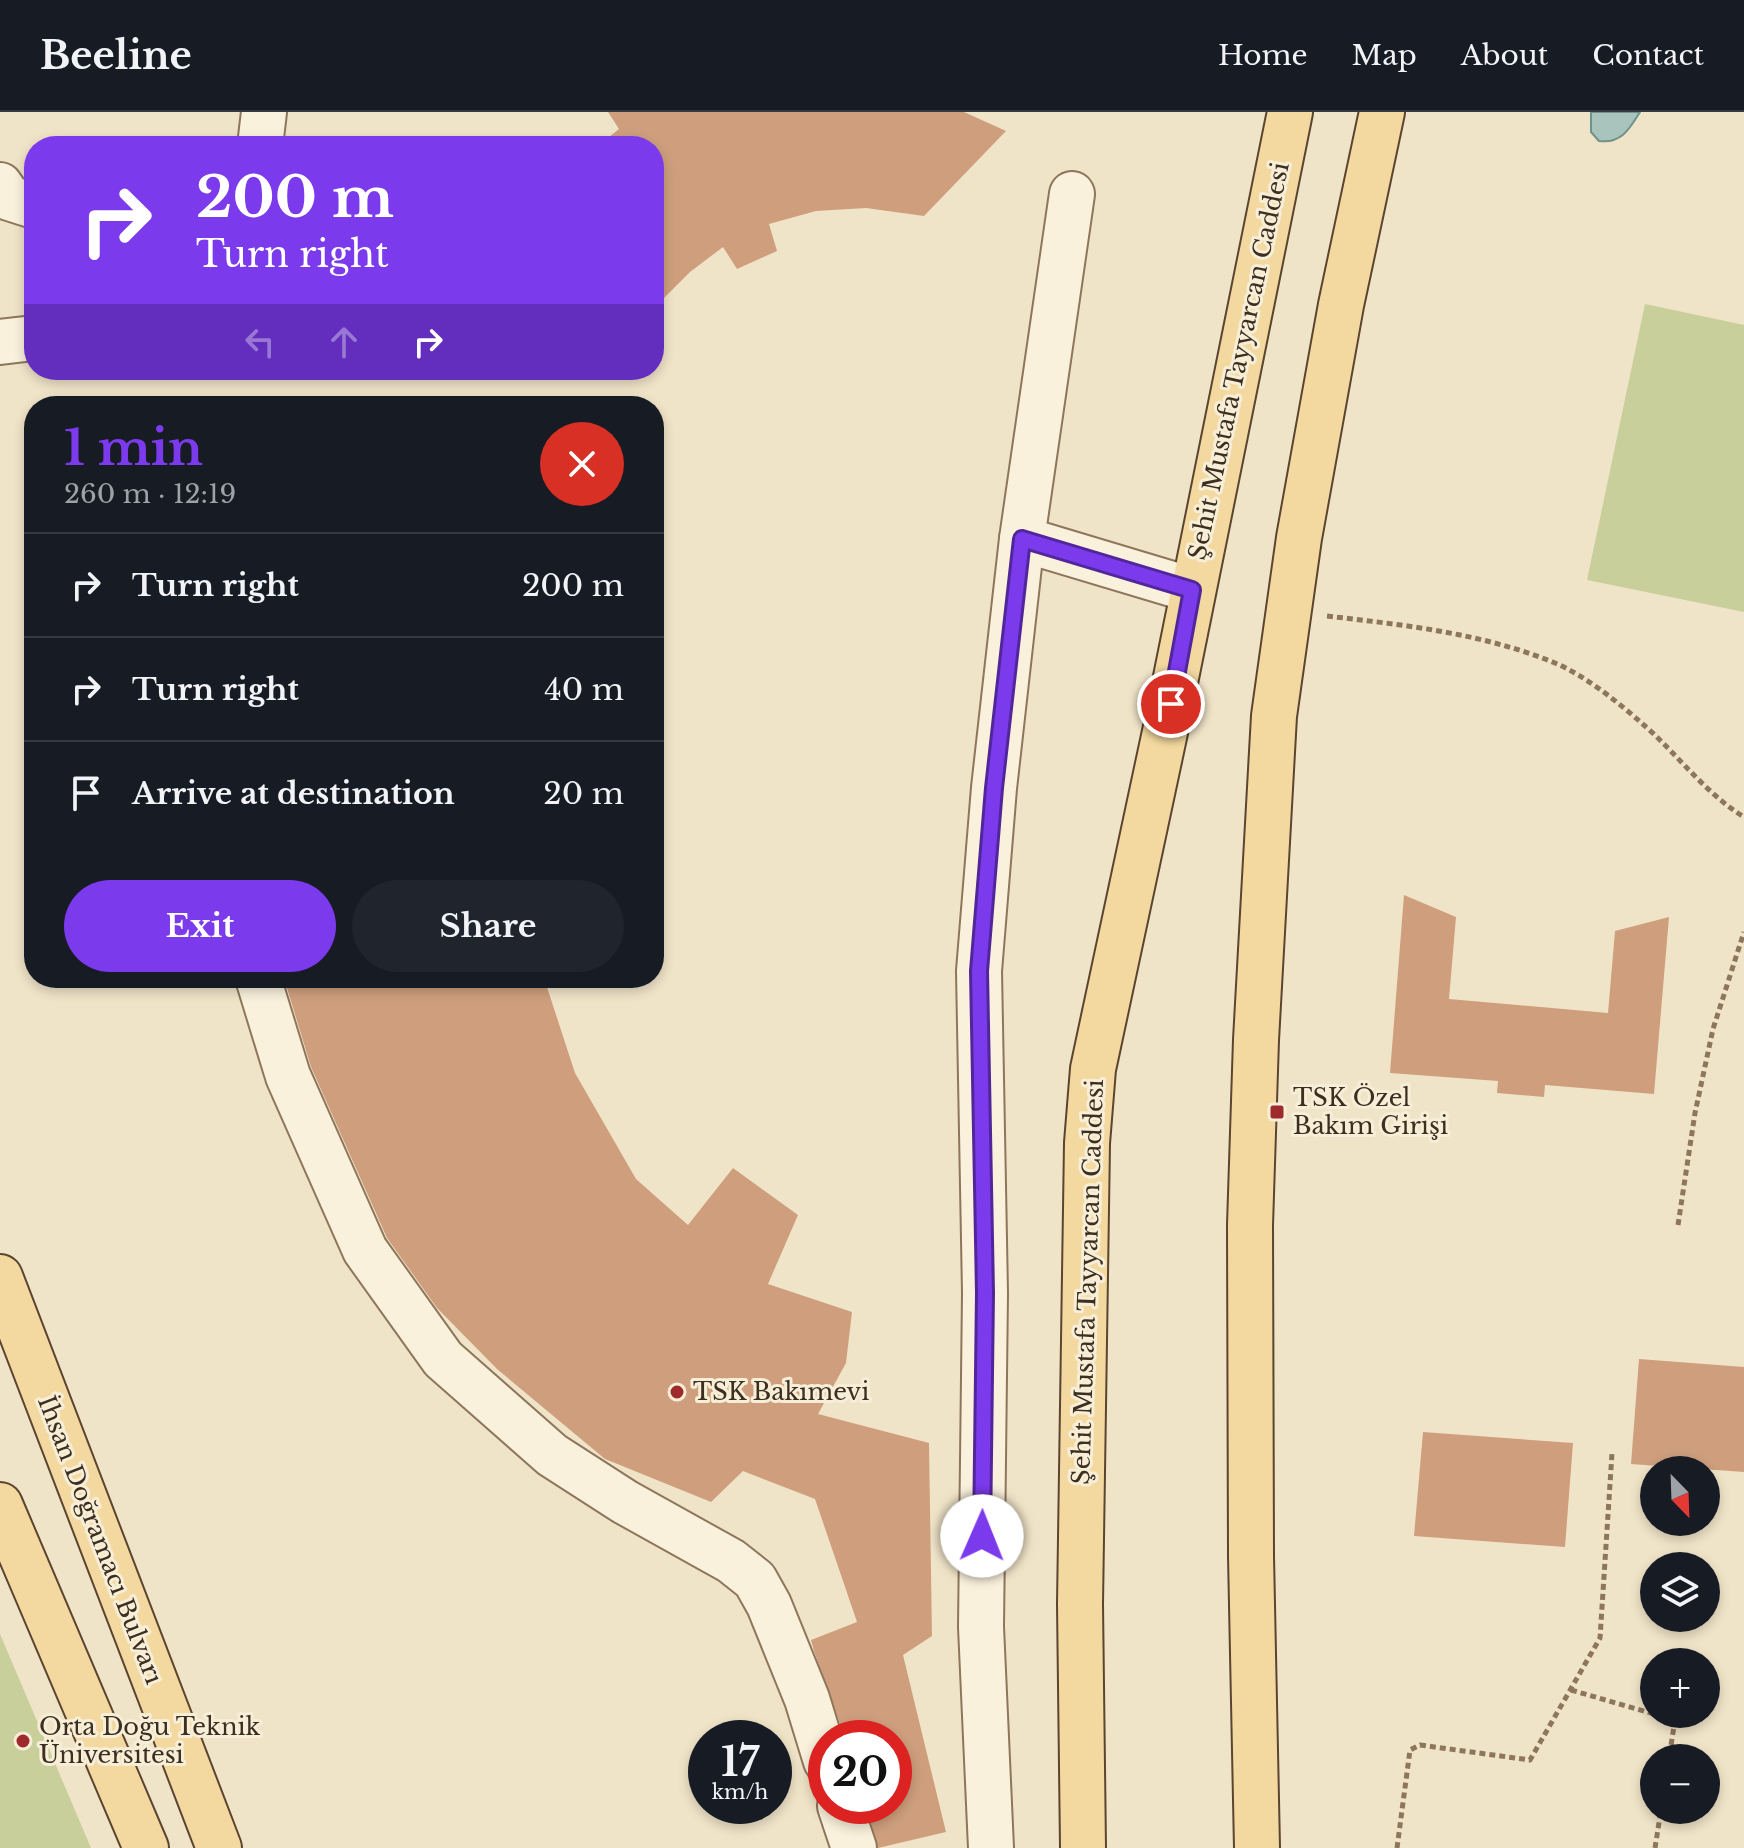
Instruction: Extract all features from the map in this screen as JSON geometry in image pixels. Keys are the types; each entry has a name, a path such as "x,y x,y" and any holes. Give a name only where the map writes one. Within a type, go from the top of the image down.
{"main road":[{"name":"Şehit Mustafa Tayyarcan Caddesi","path":"1083,1848 1080,1604 1087,1143 1093,1069 1290,112"},
{"path":"1257,1848 1251,1556 1250,1225 1256,1040 1274,716 1299,538 1341,305 1382,112"},
{"name":"İhsan Doğramacı Bulvarı","path":"0,1277 215,1837"},
{"path":"0,1505 144,1848"}],"lane":[{"path":"261,136 264,112"},
{"path":"0,185 9,198 24,203"},
{"path":"991,1848 981,1627 985,1293 979,971 994,788 1022,539 1072,194"},
{"path":"0,342 24,339"},
{"path":"1022,539 1192,590"},
{"path":"261,988 288,1076 365,1250 443,1359 552,1455 625,1502 731,1561 755,1580 769,1605 813,1720"},
{"path":"846,1824 854,1848"}],"path":[{"path":"1290,612 1430,628 1491,642 1557,664 1604,693 1646,727 1719,801 1744,817"},
{"path":"1678,1225 1695,1113 1713,1029 1744,932"},
{"path":"1397,1848 1410,1750 1420,1745 1530,1760 1600,1638 1612,1453"},
{"path":"1571,1690 1640,1710"},
{"path":"1655,1848 1659,1824"}],"green space":[{"path":"1645,304 1744,325 1744,612 1587,580"},
{"name":"Orta Doğu Teknik Üniversitesi","path":"0,1634 91,1848 0,1848"}],"water":[{"path":"1591,112 1640,112 1624,134 1614,140 1599,141 1591,132"}],"building":[{"path":"608,112 964,112 1006,131 924,216 866,208 816,211 769,224 777,251 737,269 723,247 690,272 664,298 664,136 610,136 619,129"},
{"path":"1404,895 1456,917 1449,999 1608,1013 1615,931 1669,917 1654,1094 1545,1085 1544,1097 1497,1093 1498,1081 1390,1073"},
{"name":"TSK Bakımevi","path":"287,988 547,988 575,1073 636,1179 688,1225 733,1168 798,1215 768,1284 852,1312 846,1363 818,1414 929,1443 932,1636 903,1655 946,1832 878,1848 871,1824 912,1824 912,1720 839,1720 811,1640 857,1622 815,1499 743,1471 711,1502 605,1459 497,1369 437,1308 387,1238 311,1067"},
{"path":"1639,1359 1744,1367 1744,1472 1720,1470 1720,1456 1640,1456 1640,1465 1631,1464"},
{"path":"1423,1432 1573,1443 1565,1547 1414,1536"}],"place":[{"name":"TSK Özel Bakım Girişi","path":"1277,1112"},
{"name":"TSK Bakımevi","path":"677,1392"},
{"name":"Orta Doğu Teknik Üniversitesi","path":"23,1741"}],"route":[{"path":"982,1536 985,1293 979,971 994,788 1022,539 1192,590 1171,704"}]}
